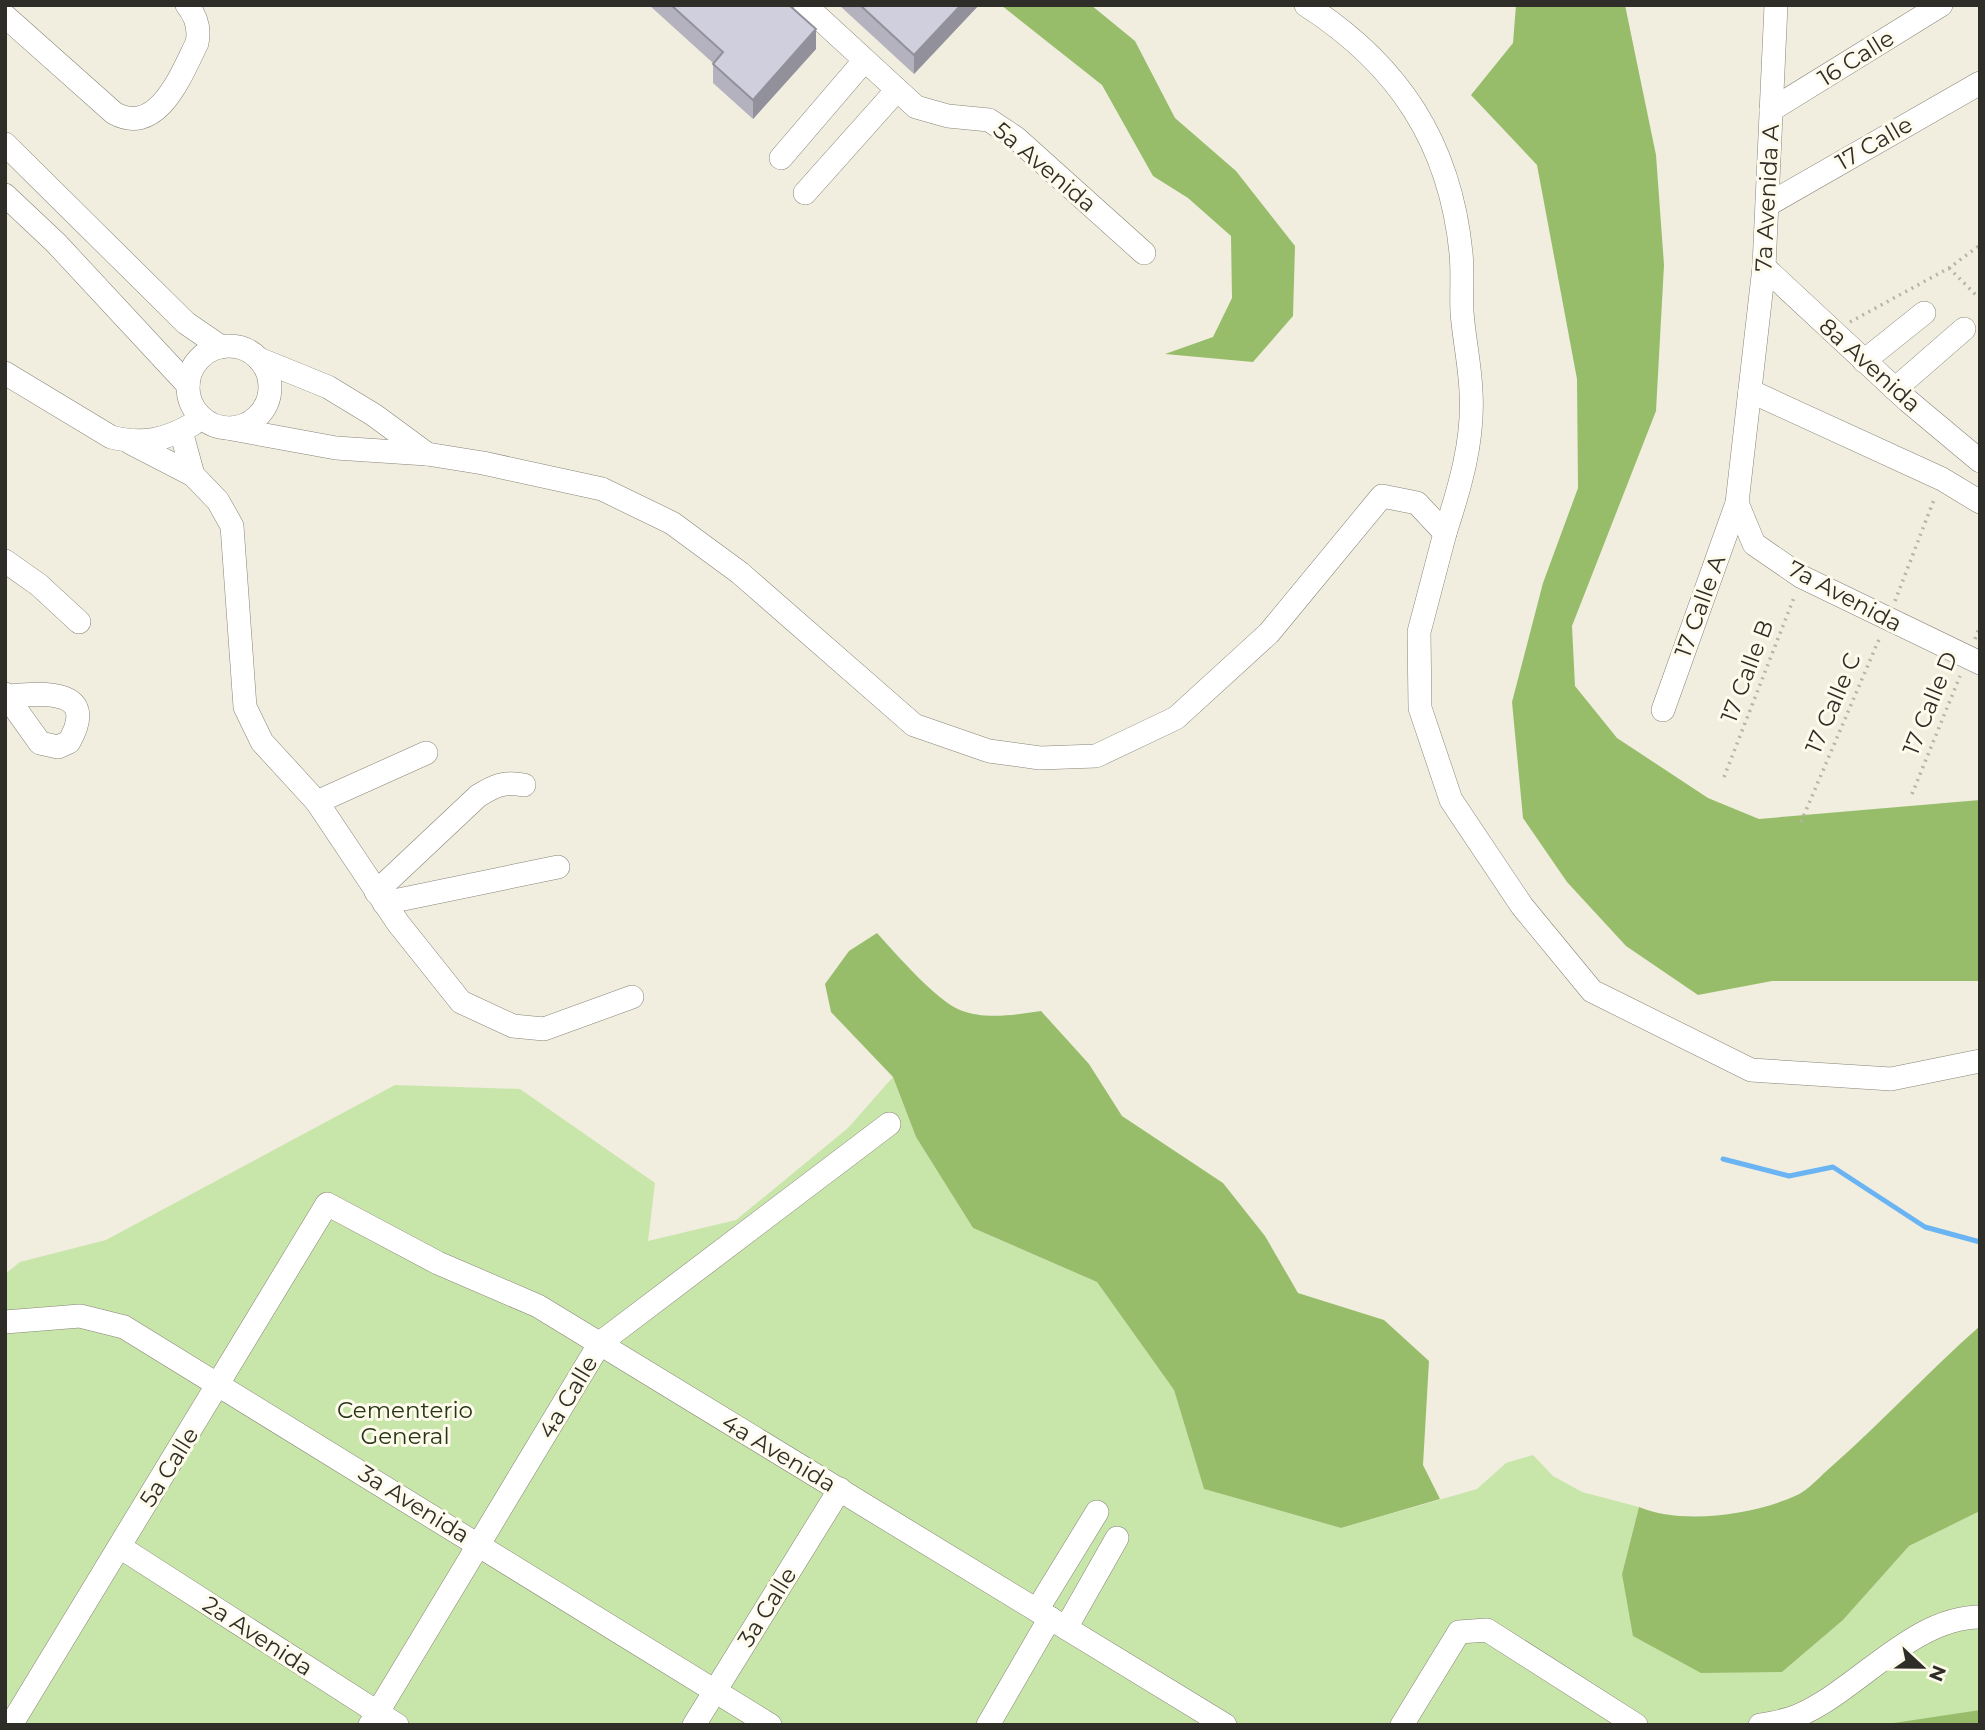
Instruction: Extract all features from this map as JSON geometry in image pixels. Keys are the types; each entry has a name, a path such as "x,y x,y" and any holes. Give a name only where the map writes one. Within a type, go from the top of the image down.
{"street":[{"path":"5,16 114,113 125,120 143,120 159,107 197,43 199,33 194,13 187,5"},
{"name":"5a Avenida","path":"805,5 916,107 948,116 989,120 1016,138 1144,253"},
{"path":"1306,5 1342,28 1369,54 1421,117 1452,196 1461,254 1462,313 1472,394 1463,476 1419,632 1420,708 1451,800 1522,906 1592,991 1751,1070 1891,1079 1980,1061"},
{"name":"7a Avenida A","path":"1737,503 1769,204 1776,5"},
{"name":"16 Calle","path":"1771,110 1941,5"},
{"path":"781,158 864,61"},
{"name":"17 Calle","path":"1769,204 1980,83"},
{"path":"805,193 896,91"},
{"path":"5,144 175,312 221,347"},
{"path":"5,195 56,243 188,385"},
{"name":"8a Avenida","path":"1764,267 1831,332 1980,461"},
{"path":"1864,361 1924,313"},
{"path":"1895,389 1964,329"},
{"path":"427,454 374,415 328,387 235,346 208,352 197,361 188,385 190,398 203,419 227,428 336,448 427,454 603,489 672,523 740,573 914,724 989,751 1040,758 1096,755 1177,718 1269,634 1382,496 1417,503 1445,533"},
{"path":"227,428 252,421 268,400 270,385 260,359"},
{"path":"5,373 111,437 130,442 193,475 218,501 232,526 245,707 262,742 317,802 380,898 461,1002 513,1026 544,1029 583,1018 632,997"},
{"path":"1750,391 1942,479 1980,502"},
{"path":"130,442 152,441 181,431 203,419"},
{"path":"181,431 193,475"},
{"name":"7a Avenida","path":"1737,503 1754,544 1802,577 1974,660"},
{"name":"17 Calle A","path":"1663,710 1737,503"},
{"path":"5,561 39,585 79,622"},
{"path":"317,802 426,754"},
{"path":"380,898 478,796 497,784 509,782 524,785"},
{"path":"380,898 558,867"},
{"name":"4a Calle","path":"382,1721 479,1544 600,1343 890,1124"},
{"name":"4a Avenida","path":"323,1206 334,1205 406,1247 538,1306 1225,1725"},
{"name":"5a Calle","path":"11,1725 219,1384 323,1206"},
{"name":"3a Avenida","path":"5,1322 64,1316 111,1321 219,1384 716,1689 770,1725"},
{"name":"3a Calle","path":"694,1725 840,1489"},
{"path":"988,1725 1051,1619 1097,1512"},
{"path":"1051,1619 1117,1538"},
{"name":"2a Avenida","path":"120,1547 382,1721"},
{"path":"1760,1725 1783,1721 1815,1707 1938,1626 1980,1617"},
{"path":"1402,1725 1459,1632 1487,1630 1636,1725"}],"path":[{"path":"1831,332 1949,268 1980,245"},
{"path":"1949,268 1980,299"},
{"name":"17 Calle C","path":"1801,822 1888,620 1942,479"},
{"name":"17 Calle B","path":"1724,777 1802,577"},
{"name":"17 Calle D","path":"1912,794 1974,660 1980,626"}],"green space":[{"path":"1001,5 1091,5 1135,41 1175,118 1236,171 1295,246 1293,316 1253,362 1165,354 1213,337 1232,298 1231,236 1188,198 1153,176 1102,85"},
{"path":"1516,5 1625,5 1656,155 1664,265 1656,411 1572,626 1575,686 1617,738 1708,798 1759,819 1980,800 1980,981 1772,981 1698,995 1626,946 1567,882 1523,818 1512,702 1543,583 1578,488 1577,379 1537,165 1471,95 1513,43"},
{"path":"877,933 928,987 960,1010 990,1016 1041,1011 1089,1064 1122,1116 1223,1183 1265,1236 1298,1293 1384,1320 1429,1361 1423,1465 1440,1499 1341,1528 1204,1489 1174,1390 1097,1282 973,1228 916,1137 893,1077 831,1012 825,984 849,951"},
{"name":"Cementerio General","path":"893,1077 916,1137 973,1228 1097,1282 1174,1390 1204,1489 1341,1528 1477,1489 1506,1463 1533,1455 1553,1476 1582,1492 1639,1507 1622,1574 1782,1672 1843,1620 1909,1546 1980,1511 1980,1710 1893,1725 5,1725 5,1274 20,1262 106,1240 395,1085 520,1089 655,1183 648,1241 736,1220 848,1128"},
{"path":"1980,1326 1980,1511 1909,1546 1843,1620 1782,1672 1701,1673 1633,1636 1622,1574 1639,1507 1675,1516 1717,1515 1759,1508 1800,1494"},
{"path":"1980,1710 1980,1725 1893,1725 1894,1723"}],"building":[{"path":"671,5 789,5 816,29 753,100 713,64 723,52"},
{"path":"860,5 961,5 914,55"}],"waterway":[{"path":"1723,1159 1789,1176 1833,1167 1925,1227 1980,1242"}]}
